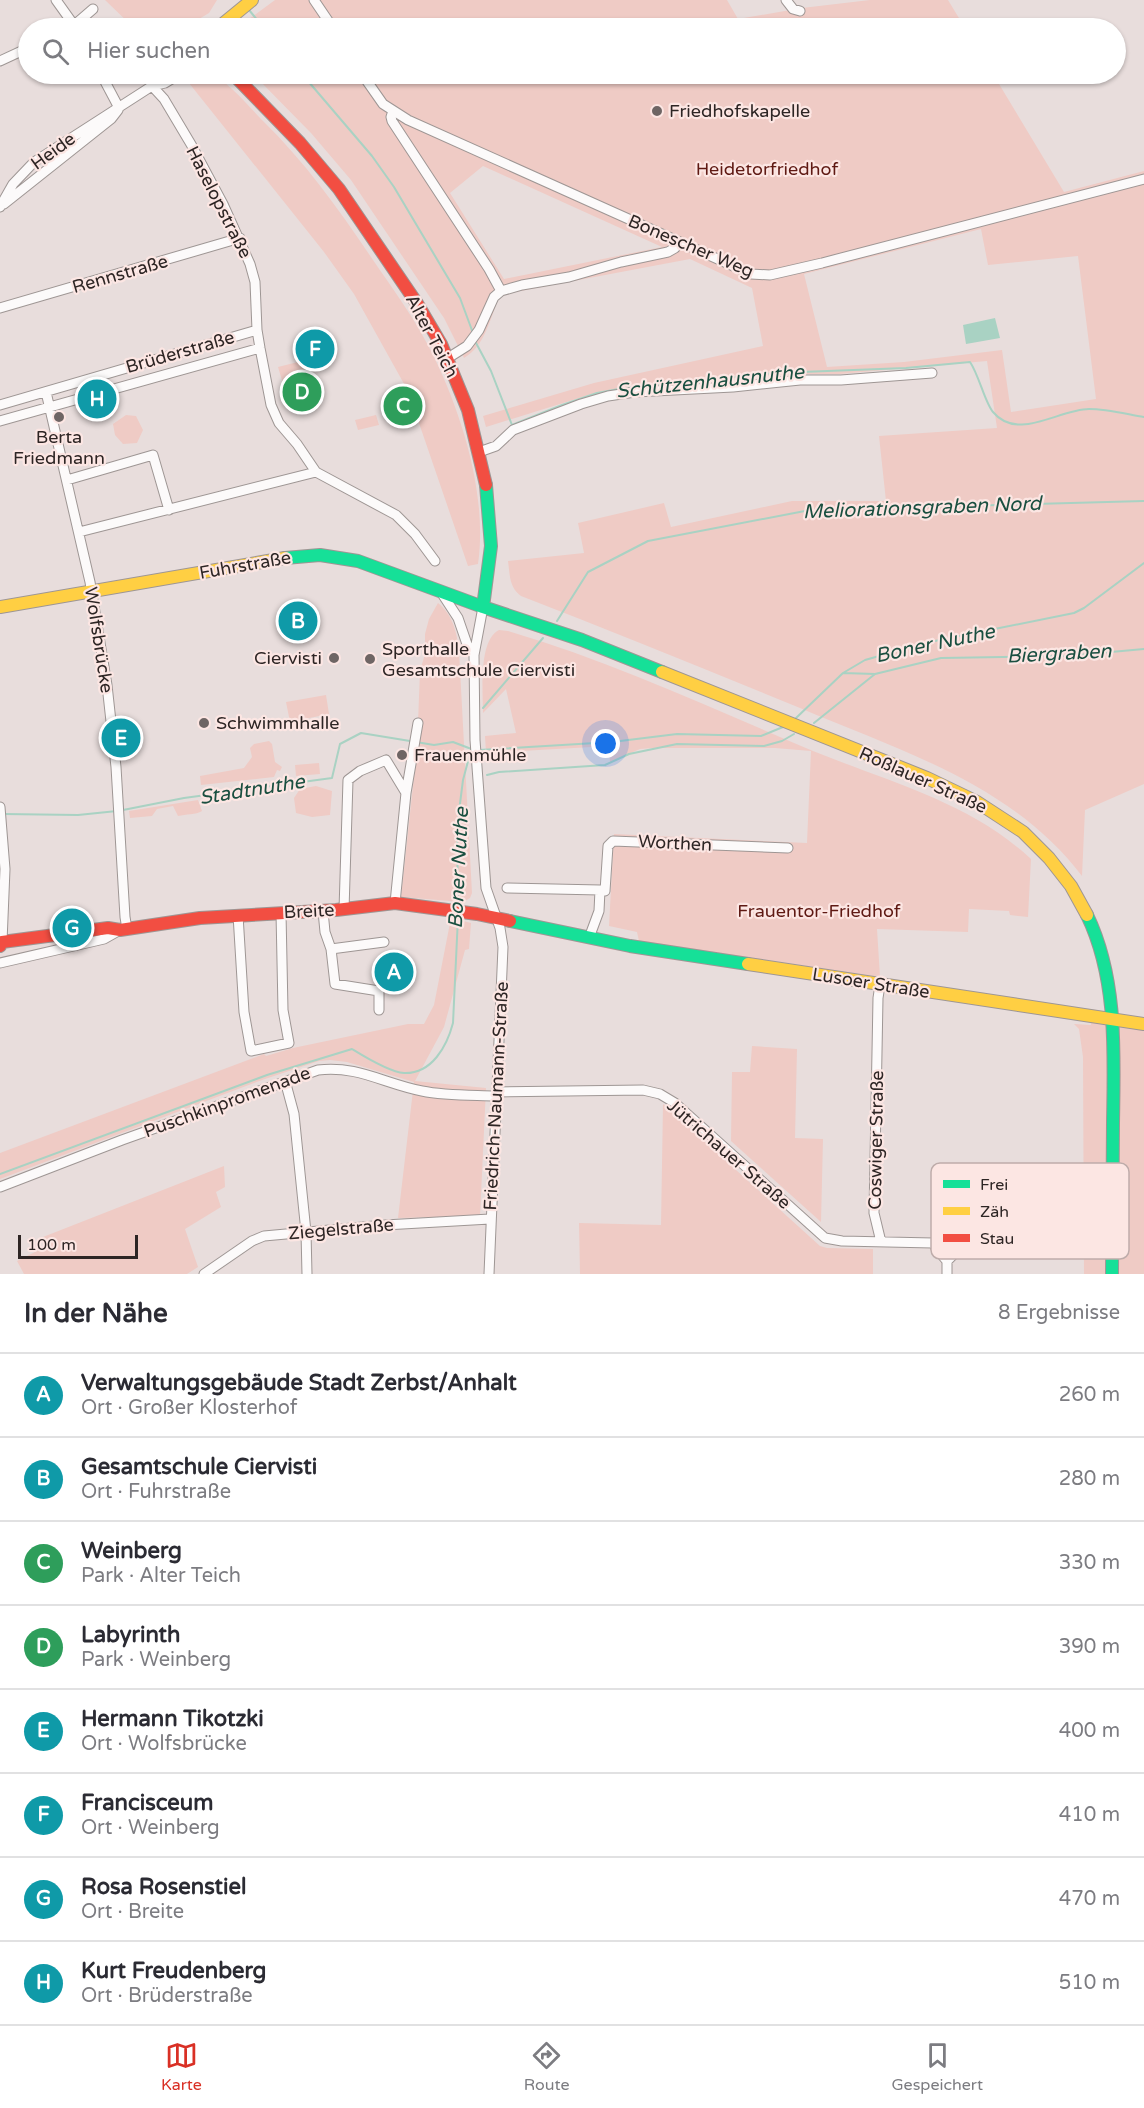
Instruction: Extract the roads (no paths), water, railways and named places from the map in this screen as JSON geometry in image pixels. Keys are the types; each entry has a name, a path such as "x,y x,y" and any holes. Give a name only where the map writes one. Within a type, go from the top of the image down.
{"main road":[{"path":"230,18 252,0"},
{"name":"Alter Teich","path":"243,84 288,129 339,189 418,305 448,358 468,410 489,504 491,533 489,570 483,607"},
{"name":"Fuhrstraße","path":"0,607 92,593 254,562 308,555 333,556 358,561 483,607"},
{"name":"Roßlauer Straße","path":"483,607 606,649 909,771 962,794 1012,824 1037,845 1071,886 1089,918 1104,964 1112,1020 1113,1163"},
{"name":"Breite","path":"1,944 108,928 124,930 200,918 238,920 281,913 344,910 395,903 465,912 589,938"},
{"name":"Lusoer Straße","path":"589,938 880,985 1144,1024"},
{"name":"Roßlauer Straße","path":"1112,1259 1112,1274"}],"street":[{"path":"56,0 68,18"},
{"path":"314,0 326,18"},
{"path":"786,0 793,9 800,11"},
{"path":"84,18 93,9"},
{"path":"0,61 18,53"},
{"path":"106,84 119,108"},
{"name":"Heide","path":"0,207 13,184 34,162 152,86 161,84"},
{"name":"Bonescher Weg","path":"368,84 375,94 393,111 742,272 760,275 770,275 973,225 1144,179"},
{"name":"Haselopstraße","path":"152,86 164,99 192,146 240,238 253,273 257,330 271,405 279,423 316,472"},
{"name":"Heide","path":"0,207 111,119 119,108"},
{"name":"Bonescher Weg","path":"393,111 392,121 501,291"},
{"name":"Rennstraße","path":"0,308 240,238"},
{"path":"448,358 464,348 479,330 494,297 501,291 569,277 621,262 668,252 679,243"},
{"name":"Brüderstraße","path":"0,405 257,330"},
{"name":"Brüderstraße","path":"0,421 260,348"},
{"path":"479,452 496,446 513,430 608,396 800,380 841,380 932,373"},
{"name":"Wolfsbrücke","path":"46,392 92,593 108,684 118,802 124,930"},
{"path":"67,480 153,456 169,510"},
{"path":"79,532 316,472 396,515 435,561"},
{"name":"Alter Teich","path":"441,592 458,618 468,647 474,655"},
{"name":"Alter Teich","path":"483,607 474,655 475,740 486,888 497,918"},
{"path":"395,903 406,793 418,723"},
{"path":"344,910 348,780 360,771 386,760 406,793"},
{"path":"0,807 5,869 1,944"},
{"name":"Worthen","path":"603,891 608,846 613,841 788,848"},
{"path":"507,888 603,891 599,911 589,938"},
{"path":"323,911 325,933 331,948 335,984 379,991 379,1010"},
{"path":"238,920 244,1012 251,1051 289,1043 283,1010 281,913"},
{"name":"Friedrich-Naumann-Straße","path":"489,1274 502,952 497,918"},
{"name":"Breite","path":"0,963 104,939 124,930"},
{"path":"331,948 384,942"},
{"name":"Coswiger Straße","path":"880,985 874,1213 881,1242"},
{"name":"Puschkinpromenade","path":"0,1187 122,1140 318,1070 331,1068 354,1070 422,1091 496,1094"},
{"path":"287,1088 294,1114 306,1232 307,1274"},
{"name":"Jütrichauer Straße","path":"496,1094 644,1090 660,1094 675,1103 825,1238 832,1241 881,1242"},
{"name":"Ziegelstraße","path":"204,1274 258,1239 306,1232 490,1219"},
{"path":"881,1242 931,1243"},
{"path":"947,1260 947,1274"}],"waterway":[{"name":"Schützenhausnuthe","path":"249,10 256,18"},
{"name":"Schützenhausnuthe","path":"311,84 372,156 394,187 460,298 473,333"},
{"name":"Schützenhausnuthe","path":"475,341 491,371 512,425 597,393 624,388 775,373 906,368 970,362 993,412 1003,420 1014,424 1039,422 1077,410 1089,409 1144,417"},
{"name":"Meliorationsgraben Nord","path":"557,621 588,572 648,541 810,510 1144,501"},
{"name":"Boner Nuthe","path":"795,719 843,673 865,660 925,643 1074,613 1144,563"},
{"name":"Meliorationsgraben Nord","path":"483,708 543,638"},
{"name":"Biergraben","path":"814,723 875,674 941,658 1067,656 1144,649"},
{"path":"843,673 875,674"},
{"name":"Boner Nuthe","path":"479,750 612,742 677,734 761,736 783,727"},
{"name":"Stadtnuthe","path":"123,810 184,798 332,778 340,744 361,733 410,741"},
{"name":"Biergraben","path":"487,775 499,772 605,765 629,754 677,744 764,746 782,741 794,734"},
{"name":"Stadtnuthe","path":"416,742 434,745 453,742 474,750"},
{"name":"Boner Nuthe","path":"458,908 457,827 463,780 471,750"},
{"name":"Stadtnuthe","path":"3,814 78,815 117,811"},
{"name":"Boner Nuthe","path":"0,1174 267,1075 352,1049 377,1064 398,1072 414,1072 423,1069 437,1057 447,1041 453,1023 458,917"}],"place":[{"name":"Friedhofskapelle","path":"657,111"},
{"name":"Francisceum","path":"315,349"},
{"name":"Labyrinth","path":"302,392"},
{"name":"Kurt Freudenberg","path":"97,399"},
{"name":"Weinberg","path":"403,406"},
{"name":"Berta Friedmann","path":"59,417"},
{"name":"Gesamtschule Ciervisti","path":"298,621"},
{"name":"Ciervisti","path":"334,658"},
{"name":"Sporthalle Gesamtschule Ciervisti","path":"370,659"},
{"name":"Schwimmhalle","path":"204,723"},
{"name":"Hermann Tikotzki","path":"121,738"},
{"name":"Frauenmühle","path":"402,755"},
{"name":"Rosa Rosenstiel","path":"72,928"},
{"name":"Verwaltungsgebäude Stadt Zerbst/Anhalt","path":"394,972"}],"park label":[{"name":"Heidetorfriedhof","path":"767,169"},
{"name":"Frauentor-Friedhof","path":"819,911"}]}
